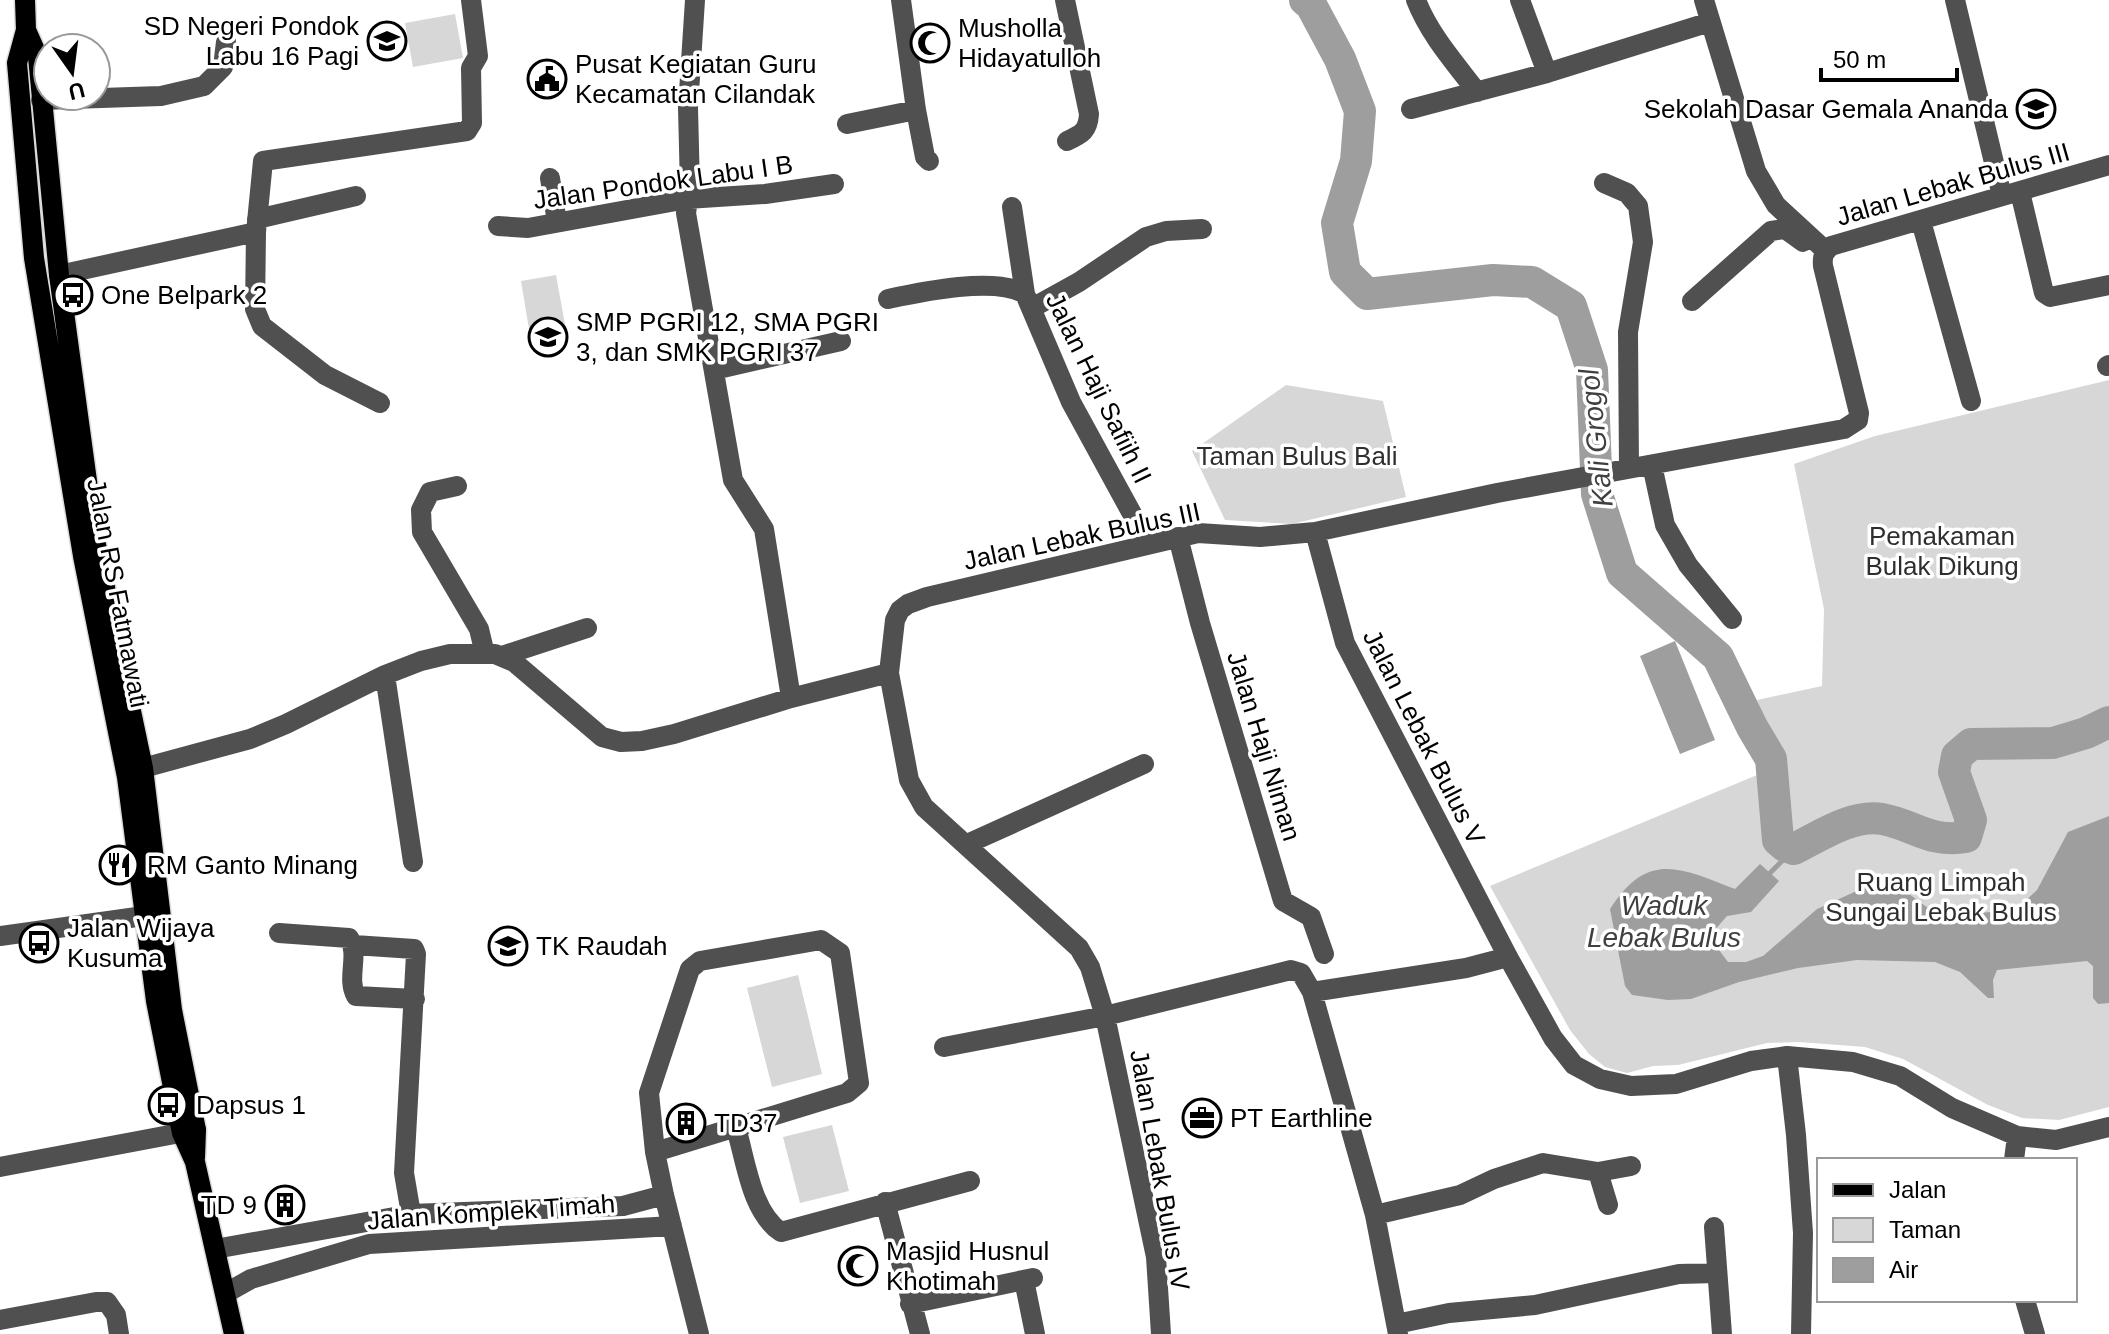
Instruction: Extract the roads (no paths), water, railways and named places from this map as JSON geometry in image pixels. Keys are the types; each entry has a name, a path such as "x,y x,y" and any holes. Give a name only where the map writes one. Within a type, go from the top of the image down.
{"main road":[{"name":"Jalan RS Fatmawati","path":"25,0 26,30 17,63 34,258 83,556 127,777 156,1001 189,1131"},
{"name":"Jalan RS Fatmawati","path":"26,30 32,44"},
{"name":"Jalan RS Fatmawati","path":"42,112 59,275 95,540 143,768 189,1131 234,1334"}],"street":[{"path":"380,403 325,375 262,326 255,309 256,225 262,165 267,159 467,131 470,128 471,68 478,56 471,0"},
{"path":"695,0 688,108 690,188 686,213 733,480 764,529 791,698"},
{"path":"901,0 916,110 925,157 929,161"},
{"path":"1065,0 1089,114 1083,134 1067,141"},
{"path":"1416,0 1422,16 1477,92"},
{"path":"1520,0 1547,73"},
{"path":"1704,0 1756,171 1776,205 1824,254"},
{"path":"1955,0 2011,194 2044,293 2050,297 2109,285"},
{"path":"1411,109 1547,73 1710,22"},
{"path":"112,98 161,96 204,86 223,67 226,42"},
{"path":"847,124 916,110"},
{"name":"Jalan Lebak Bulus III","path":"889,673 895,620 900,610 927,597 1198,533 1260,537 1315,532 1844,429 1858,420 1859,413 1824,254 1831,246 2109,165"},
{"path":"550,178 557,222"},
{"path":"1604,183 1627,193 1638,206 1643,242 1628,332 1622,470"},
{"name":"Jalan Pondok Labu I B","path":"498,226 528,228 687,199 765,194 834,184"},
{"path":"59,275 356,196"},
{"path":"1012,207 1028,301 1079,282 1146,237 1166,231 1202,229"},
{"path":"1921,221 1971,401"},
{"path":"1692,301 1771,231 1785,229 1824,254"},
{"name":"Jalan Haji Safiih II","path":"888,299 932,289 972,286 1016,289 1028,301 1071,402 1148,543"},
{"path":"714,370 841,341"},
{"path":"1652,465 1665,525 1688,565 1732,619"},
{"path":"457,486 430,492 421,510 422,532 493,655"},
{"name":"Jalan Lebak Bulus V","path":"1315,532 1345,643 1508,957 1553,1038 1574,1065 1600,1079 1631,1086 1676,1084 1751,1061 1787,1056 1853,1062 1900,1076 1952,1108 2017,1136 2056,1140 2109,1127"},
{"name":"Jalan Haji Niman","path":"1178,537 1200,623 1283,901 1311,917 1324,954"},
{"path":"493,655 587,628"},
{"path":"143,768 250,739 385,675 450,654 493,655 514,662 602,737 621,742 674,734 791,698 889,673"},
{"name":"Jalan Lebak Bulus IV","path":"889,673 909,780 924,807 1079,948 1090,967 1105,1016 1156,1257 1161,1334"},
{"path":"385,675 413,862"},
{"path":"967,844 1144,764"},
{"path":"0,936 144,916"},
{"path":"279,933 347,937 354,945 352,987 356,996 415,999"},
{"path":"655,1152 847,1093 859,1083 840,953 821,940 700,961 690,969 649,1093 655,1152 699,1334"},
{"path":"354,945 414,949 416,954 404,1173 411,1214"},
{"path":"1312,992 1466,968 1508,957"},
{"path":"944,1047 1105,1016 1291,970 1301,973 1312,992 1375,1215 1397,1329 1449,1313 1535,1305 1679,1274 1717,1273"},
{"path":"1787,1056 1803,1233 1801,1334"},
{"path":"736,1128 757,1199 769,1224 781,1232 970,1181"},
{"path":"0,1167 189,1131"},
{"path":"2014,1158 2017,1136"},
{"path":"1375,1215 1460,1195 1494,1179 1543,1163 1598,1172 1631,1166"},
{"path":"1598,1172 1608,1205"},
{"name":"Jalan Komplek Timah","path":"215,1249 411,1214 623,1206 664,1195"},
{"path":"885,1202 920,1334"},
{"path":"623,1206 626,1228"},
{"name":"Jalan Komplek Timah","path":"226,1293 251,1279 369,1244 672,1226"},
{"path":"1714,1227 1722,1334"},
{"path":"910,1304 1028,1279 1035,1334"},
{"path":"0,1320 107,1302 116,1315 119,1334"},
{"path":"2026,1302 2035,1334"}],"water":[{"path":"1675,641 1715,740 1680,754 1640,656"},
{"name":"Waduk Lebak Bulus","path":"2109,816 2109,1003 2098,1004 2093,998 2093,966 2087,961 1997,970 1993,980 1994,998 1988,998 1960,972 1935,962 1857,960 1798,968 1739,982 1691,999 1668,1000 1632,995 1625,986 1610,909 1624,890 1652,871 1681,871 1735,889 1760,864 1779,881 1751,912 1727,916 1714,931 1716,946 1728,962 1746,962 1763,956 1817,909 1872,884 1890,884 1932,911 1967,914 2003,911 2022,904 2037,890 2068,832"}],"waterway":[{"name":"Kali Grogol","path":"1305,0 1311,5 1340,59 1360,111 1356,161 1337,223 1345,272 1367,294 1493,280 1532,282 1571,306 1592,370 1597,494 1622,573 1718,657 1771,759 1778,840 1794,849 1836,827 1871,818 1942,838 1966,837 1971,820 1954,772 1957,756 1971,744 2053,743 2109,722"},
{"path":"1770,873 1794,849"}],"place":[{"name":"SD Negeri Pondok Labu 16 Pagi","path":"387,41"},
{"name":"Musholla Hidayatulloh","path":"930,43"},
{"name":"Pusat Kegiatan Guru Kecamatan Cilandak","path":"547,79"},
{"name":"Sekolah Dasar Gemala Ananda","path":"2036,109"},
{"name":"One Belpark 2","path":"73,295"},
{"name":"SMP PGRI 12, SMA PGRI 3, dan SMK PGRI 37","path":"548,337"},
{"name":"RM Ganto Minang","path":"119,865"},
{"name":"Jalan Wijaya Kusuma","path":"39,943"},
{"name":"TK Raudah","path":"508,946"},
{"name":"Dapsus 1","path":"168,1105"},
{"name":"PT Earthline","path":"1202,1118"},
{"name":"TD37","path":"686,1123"},
{"name":"TD 9","path":"285,1205"},
{"name":"Masjid Husnul Khotimah","path":"858,1266"}],"park label":[{"name":"Taman Bulus Bali","path":"1297,456"},
{"name":"Pemakaman Bulak Dikung","path":"1942,551"},
{"name":"Ruang Limpah Sungai Lebak Bulus","path":"1941,897"}]}
